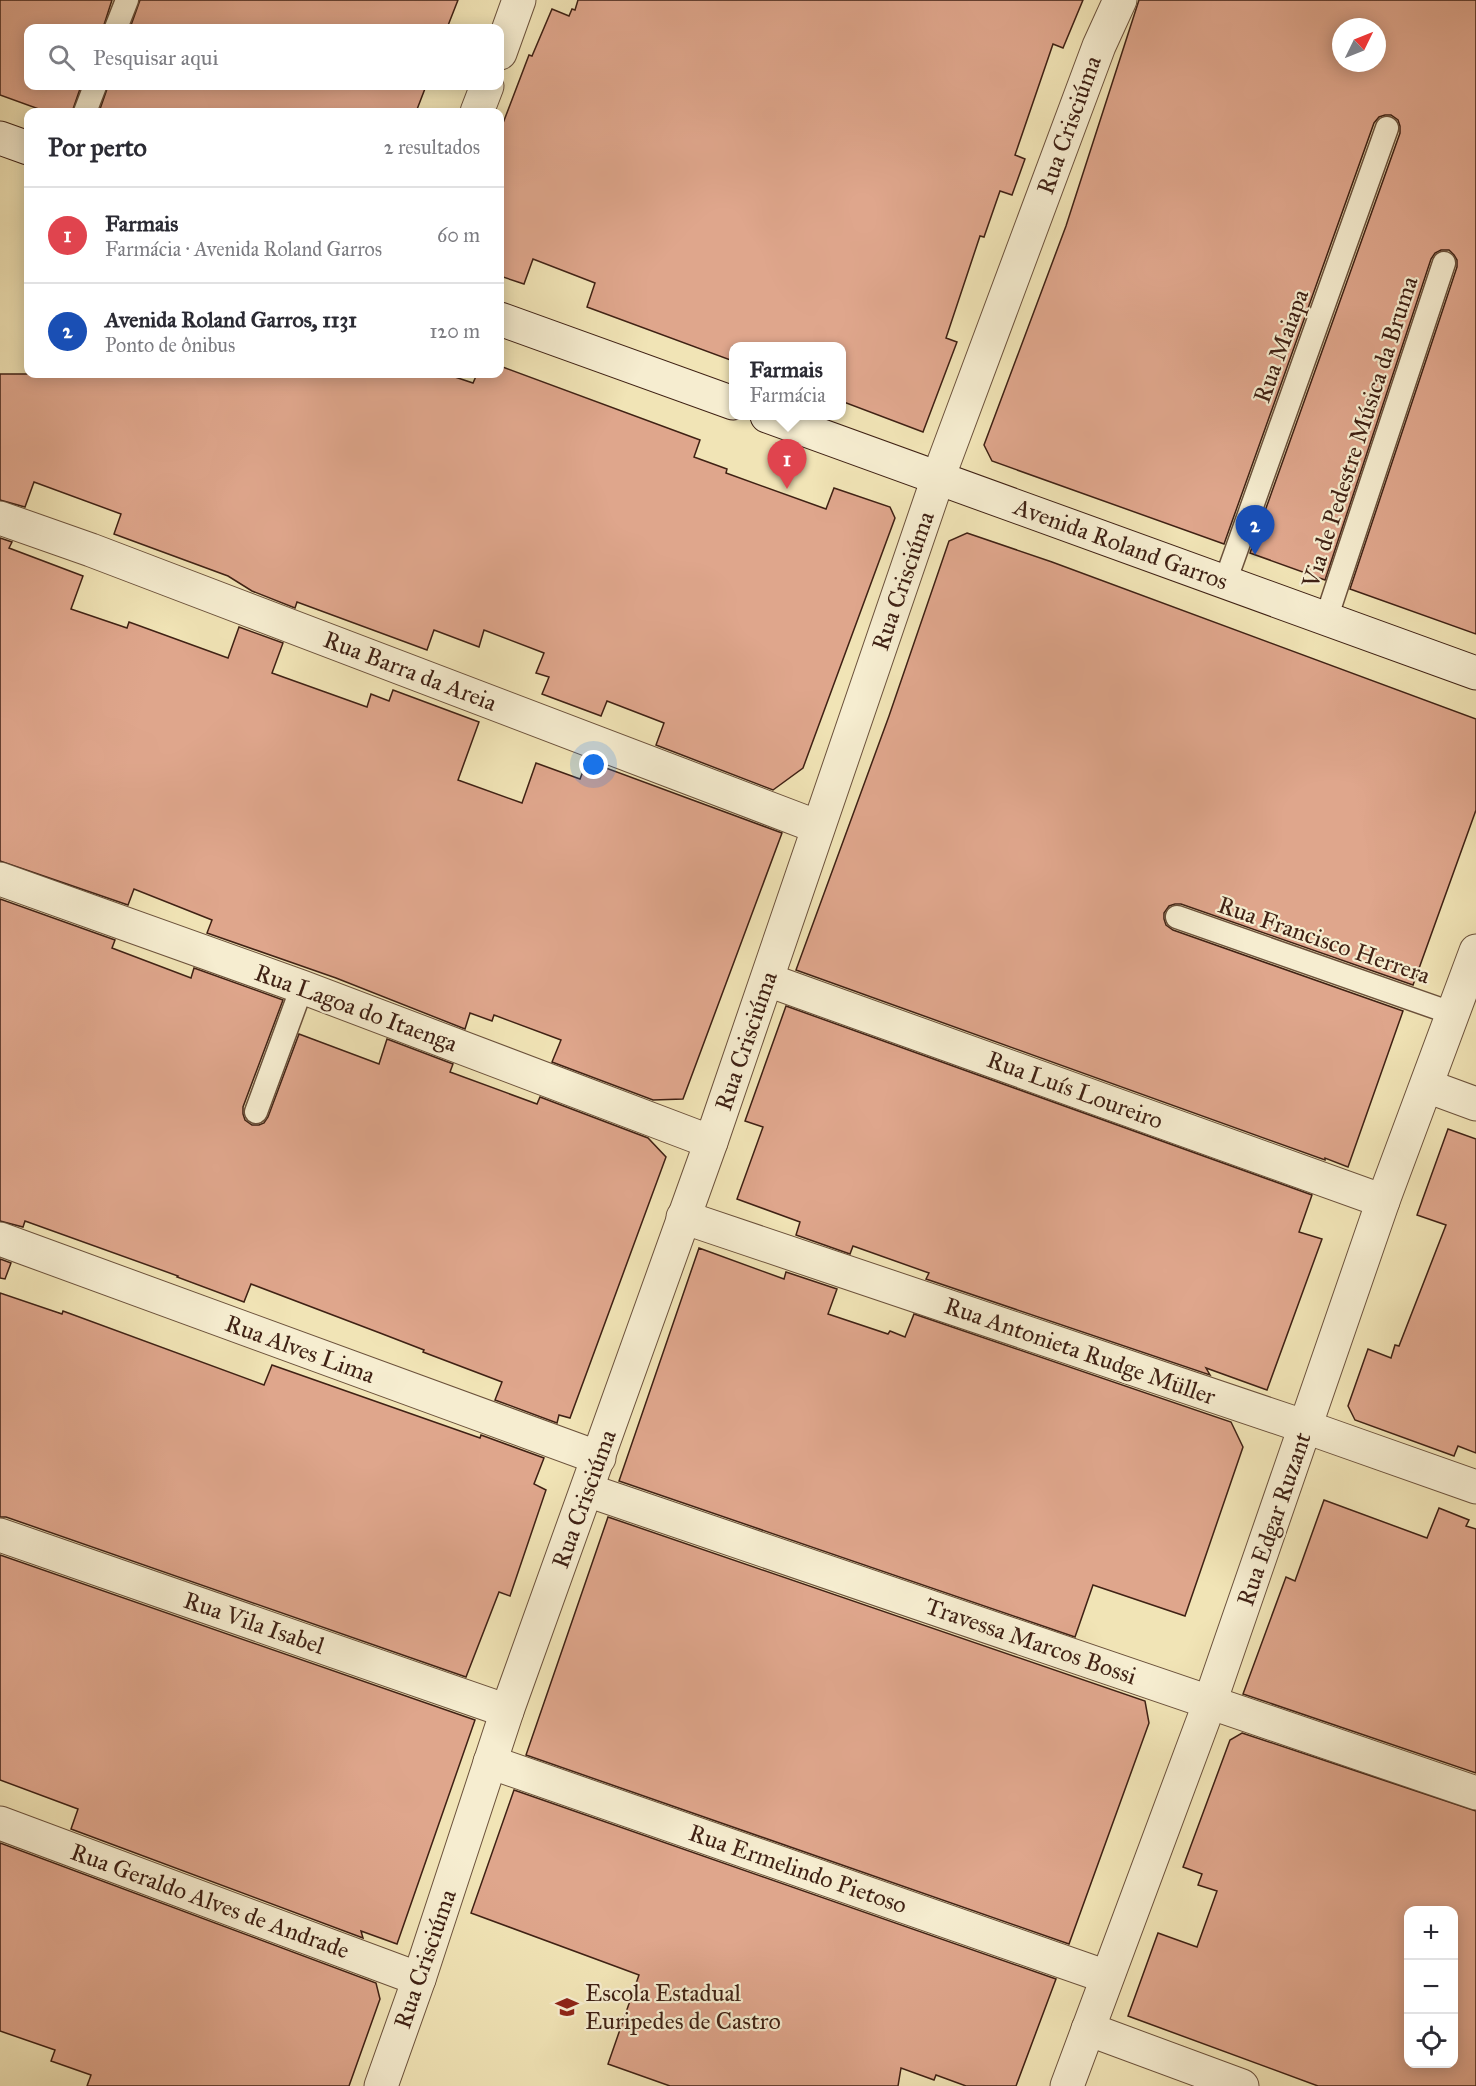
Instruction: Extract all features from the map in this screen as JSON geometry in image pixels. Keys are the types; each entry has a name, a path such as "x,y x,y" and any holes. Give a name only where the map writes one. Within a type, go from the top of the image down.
{"street":[{"path":"504,41 519,0"},
{"name":"Rua Crisciúma","path":"381,2086 419,1979 507,1711 586,1490 600,1458 768,980 938,478 1094,57 1120,0"},
{"path":"479,108 485,90"},
{"path":"0,138 24,147"},
{"path":"504,320 729,402"},
{"name":"Avenida Roland Garros","path":"778,420 1476,673"},
{"name":"Rua Barra da Areia","path":"0,518 91,550 818,827"},
{"name":"Rua Lagoa do Itaenga","path":"0,879 302,987 711,1142"},
{"name":"Rua Edgar Ruzant","path":"1067,2086 1210,1702 1383,1201 1476,951"},
{"name":"Rua Luís Loureiro","path":"768,980 1383,1201"},
{"path":"1427,1086 1476,1104"},
{"name":"Rua Antonieta Rudge Müller","path":"683,1217 1306,1427 1476,1487"},
{"name":"Rua Alves Lima","path":"0,1239 600,1458"},
{"name":"Travessa Marcos Bossi","path":"586,1490 1476,1793"},
{"name":"Rua Vila Isabel","path":"0,1535 507,1711"},
{"name":"Rua Ermelindo Pietoso","path":"490,1762 1107,1977"},
{"name":"Rua Geraldo Alves de Andrade","path":"0,1822 419,1979"},
{"path":"1088,2029 1242,2086"}],"lane":[{"path":"118,24 127,0"},
{"path":"87,108 93,90"},
{"name":"Rua Maiapa","path":"1225,582 1387,128"},
{"name":"Via de Pedestre Música da Bruma","path":"1326,619 1444,263"},
{"name":"Rua Francisco Herrera","path":"1177,917 1454,1014"},
{"path":"256,1112 302,987"}],"building":[{"path":"0,0 112,0 104,24 24,24 24,90 80,90 73,108 36,108 0,95"},
{"path":"140,0 458,0 449,24 131,24"},
{"path":"578,0 1083,0 1063,48 1053,44 1015,155 1025,159 1012,195 1000,191 984,237 980,236 946,338 957,342 923,432 846,403 846,342 729,342 729,360 587,307 595,283 533,259 524,284 504,277 504,121 529,55 532,56 552,9 569,16 572,9 575,10"},
{"path":"1139,0 1476,0 1476,634 1350,589 1457,267 1457,260 1449,250 1435,253 1431,259 1325,580 1250,553 1400,133 1398,120 1391,115 1379,117 1374,123 1224,544 992,461 984,445 1066,226"},
{"path":"107,90 424,90 418,108 100,108"},
{"path":"504,367 700,440 694,457 727,469 726,473 826,509 834,488 890,507 895,518 803,768 773,790 656,745 664,723 607,701 601,716 542,694 549,677 536,673 544,653 484,630 479,647 434,630 427,650 297,602 295,608 252,591 228,576 114,534 121,514 34,482 25,507 0,500 0,374 24,374 24,378 458,378 473,383 475,378 504,378"},
{"path":"967,533 1052,562 1476,719 1476,810 1413,985 1181,904 1169,906 1164,913 1166,925 1173,930 1403,1011 1348,1167 796,970 889,716 949,541"},
{"path":"0,538 12,542 9,548 83,576 71,609 127,628 129,622 228,658 239,627 283,643 272,673 367,707 371,694 389,701 393,690 479,722 458,780 522,803 536,763 580,779 587,761 782,833 683,1099 653,1100 552,1062 561,1040 494,1015 492,1021 470,1013 465,1029 336,978 207,933 212,920 134,889 128,905 0,861"},
{"path":"0,899 115,940 112,948 191,978 194,968 283,1000 243,1107 245,1120 252,1125 264,1123 268,1117 299,1034 379,1064 387,1039 453,1064 450,1072 537,1104 540,1097 648,1138 666,1157 570,1418 559,1415 557,1423 495,1400 502,1382 251,1284 244,1302 25,1221 23,1227 0,1221"},
{"path":"786,1006 1312,1195 1299,1232 1322,1239 1267,1390 1206,1368 1210,1375 926,1279 929,1273 853,1246 850,1254 796,1235 800,1222 737,1199 763,1127 745,1121"},
{"path":"1448,1129 1476,1139 1476,1453 1458,1446 1454,1456 1355,1420 1348,1406 1368,1349 1391,1358 1395,1345 1399,1346 1446,1225 1417,1215"},
{"path":"699,1248 784,1279 786,1272 837,1289 828,1314 888,1334 890,1331 905,1337 914,1314 1231,1422 1243,1447 1185,1616 1093,1585 1075,1637 619,1481"},
{"path":"0,1259 11,1263 5,1279 0,1278"},
{"path":"0,1293 62,1314 63,1311 264,1385 272,1365 544,1458 534,1484 546,1490 510,1596 499,1592 466,1677 6,1517 0,1517"},
{"path":"1324,1500 1427,1538 1439,1508 1469,1520 1466,1526 1476,1529 1476,1773 1243,1694 1286,1577 1295,1581"},
{"path":"608,1517 1145,1701 1149,1723 1069,1944 526,1755"},
{"path":"0,1555 475,1720 397,1944 361,1931 363,1938 71,1829 78,1809 0,1780"},
{"path":"1242,1733 1476,1811 1476,2086 1318,2086 1128,2016 1158,1933 1197,1947 1217,1891 1198,1885 1202,1874 1183,1867 1230,1740"},
{"path":"514,1790 1056,1979 1016,2086 966,2086 936,2075 934,2080 901,2068 898,2086 670,2086 608,2064 639,1975 471,1913"},
{"path":"0,1843 376,1983 380,1999 349,2086 87,2086 91,2075 51,2061 55,2050 0,2031"}],"place":[{"name":"Farmais","path":"787,489"},
{"name":"Avenida Roland Garros, 1131","path":"1255,555"},
{"name":"Escola Estadual Euripedes de Castro","path":"567,2007"}]}
